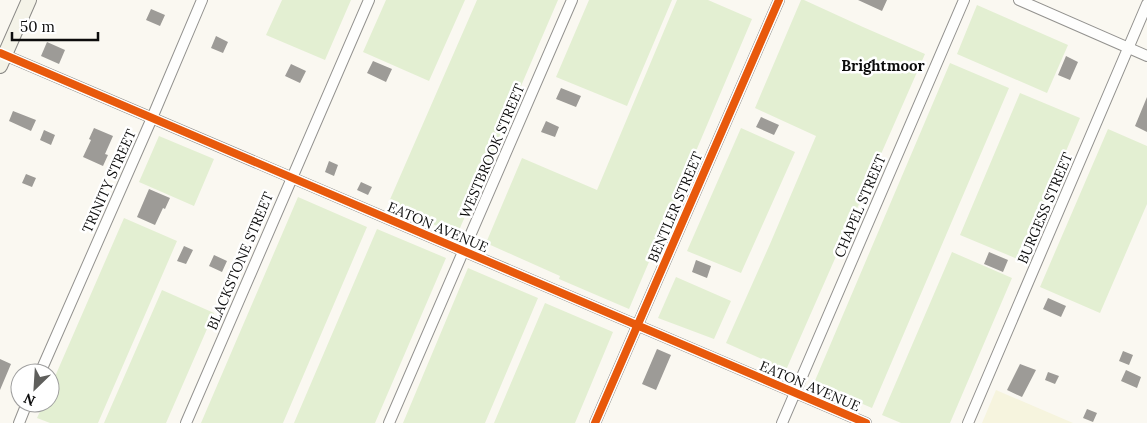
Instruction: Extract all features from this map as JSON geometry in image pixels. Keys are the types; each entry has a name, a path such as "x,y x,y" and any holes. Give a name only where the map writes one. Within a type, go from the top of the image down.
{"street":[{"path":"2,58 29,0"},
{"name":"TRINITY STREET","path":"44,363 202,0"},
{"name":"BLACKSTONE STREET","path":"186,423 369,0"},
{"name":"WESTBROOK STREET","path":"389,423 572,0"},
{"name":"BENTLER STREET","path":"595,423 779,0"},
{"name":"CHAPEL STREET","path":"782,423 964,0"},
{"path":"1019,0 1147,56"},
{"name":"BURGESS STREET","path":"968,423 1147,4"},
{"name":"EATON AVENUE","path":"2,58 152,118 866,423"}],"shaded area":[{"path":"996,390 1073,423 982,423"}],"green space":[{"path":"282,0 351,0 325,60 266,35"},
{"path":"386,0 465,0 429,81 363,52"},
{"path":"477,0 558,0 457,235 388,204"},
{"path":"589,0 672,0 627,106 556,77"},
{"path":"677,0 708,0 752,19 629,309 559,279 560,276 486,243 522,158 597,190"},
{"path":"801,0 925,54 786,370 726,343 816,136 755,108"},
{"path":"977,5 1068,45 1047,93 957,54"},
{"path":"950,63 1009,88 872,408 814,383"},
{"path":"1020,93 1080,118 1020,260 960,235"},
{"path":"741,128 795,152 741,273 687,251"},
{"path":"1108,129 1147,146 1147,204 1100,313 1040,287"},
{"path":"159,136 214,159 194,206 139,182"},
{"path":"298,197 367,227 283,423 201,423"},
{"path":"124,218 177,241 98,423 50,423 37,418 39,413 60,413 60,365"},
{"path":"377,229 446,258 375,423 294,423"},
{"path":"952,252 1012,278 950,423 901,423 882,415"},
{"path":"468,268 538,298 485,423 403,423"},
{"path":"676,277 731,301 714,339 658,318"},
{"path":"162,290 214,313 166,423 104,423"},
{"path":"545,303 613,332 575,423 494,423"}],"building":[{"path":"858,0 887,0 882,11"},
{"path":"151,9 165,15 160,26 146,20"},
{"path":"216,36 228,42 223,53 211,48"},
{"path":"47,42 65,50 59,64 41,56"},
{"path":"1066,56 1078,62 1070,80 1058,75"},
{"path":"373,61 392,69 386,82 367,73"},
{"path":"291,64 306,71 300,83 285,76"},
{"path":"561,88 581,96 576,107 556,99"},
{"path":"1147,97 1147,132 1135,126"},
{"path":"13,111 36,120 31,131 9,121"},
{"path":"761,117 779,125 774,135 756,127"},
{"path":"546,121 559,127 555,137 541,132"},
{"path":"94,128 113,136 105,154 108,155 103,166 83,157"},
{"path":"44,130 55,135 51,145 40,140"},
{"path":"329,161 338,165 334,176 325,172"},
{"path":"26,174 36,178 32,187 22,183"},
{"path":"361,182 372,187 368,195 357,190"},
{"path":"149,189 170,198 155,225 137,217"},
{"path":"184,246 193,250 186,264 177,261"},
{"path":"989,252 1008,260 1003,272 984,264"},
{"path":"214,255 227,261 222,272 209,266"},
{"path":"696,260 711,266 707,278 692,272"},
{"path":"1048,298 1066,306 1061,317 1043,309"},
{"path":"657,349 671,355 656,390 642,384"},
{"path":"1123,351 1133,355 1129,365 1119,361"},
{"path":"0,359 10,364 10,366 0,390"},
{"path":"1020,364 1036,370 1022,397 1007,390"},
{"path":"1126,370 1141,377 1137,388 1121,381"},
{"path":"1048,372 1059,376 1055,384 1045,380"},
{"path":"1087,409 1097,413 1093,422 1083,418"}],"cycle path":[{"path":"595,423 779,0"},
{"path":"0,53 866,423"}],"district":[{"name":"Brightmoor","path":"883,66"}]}
